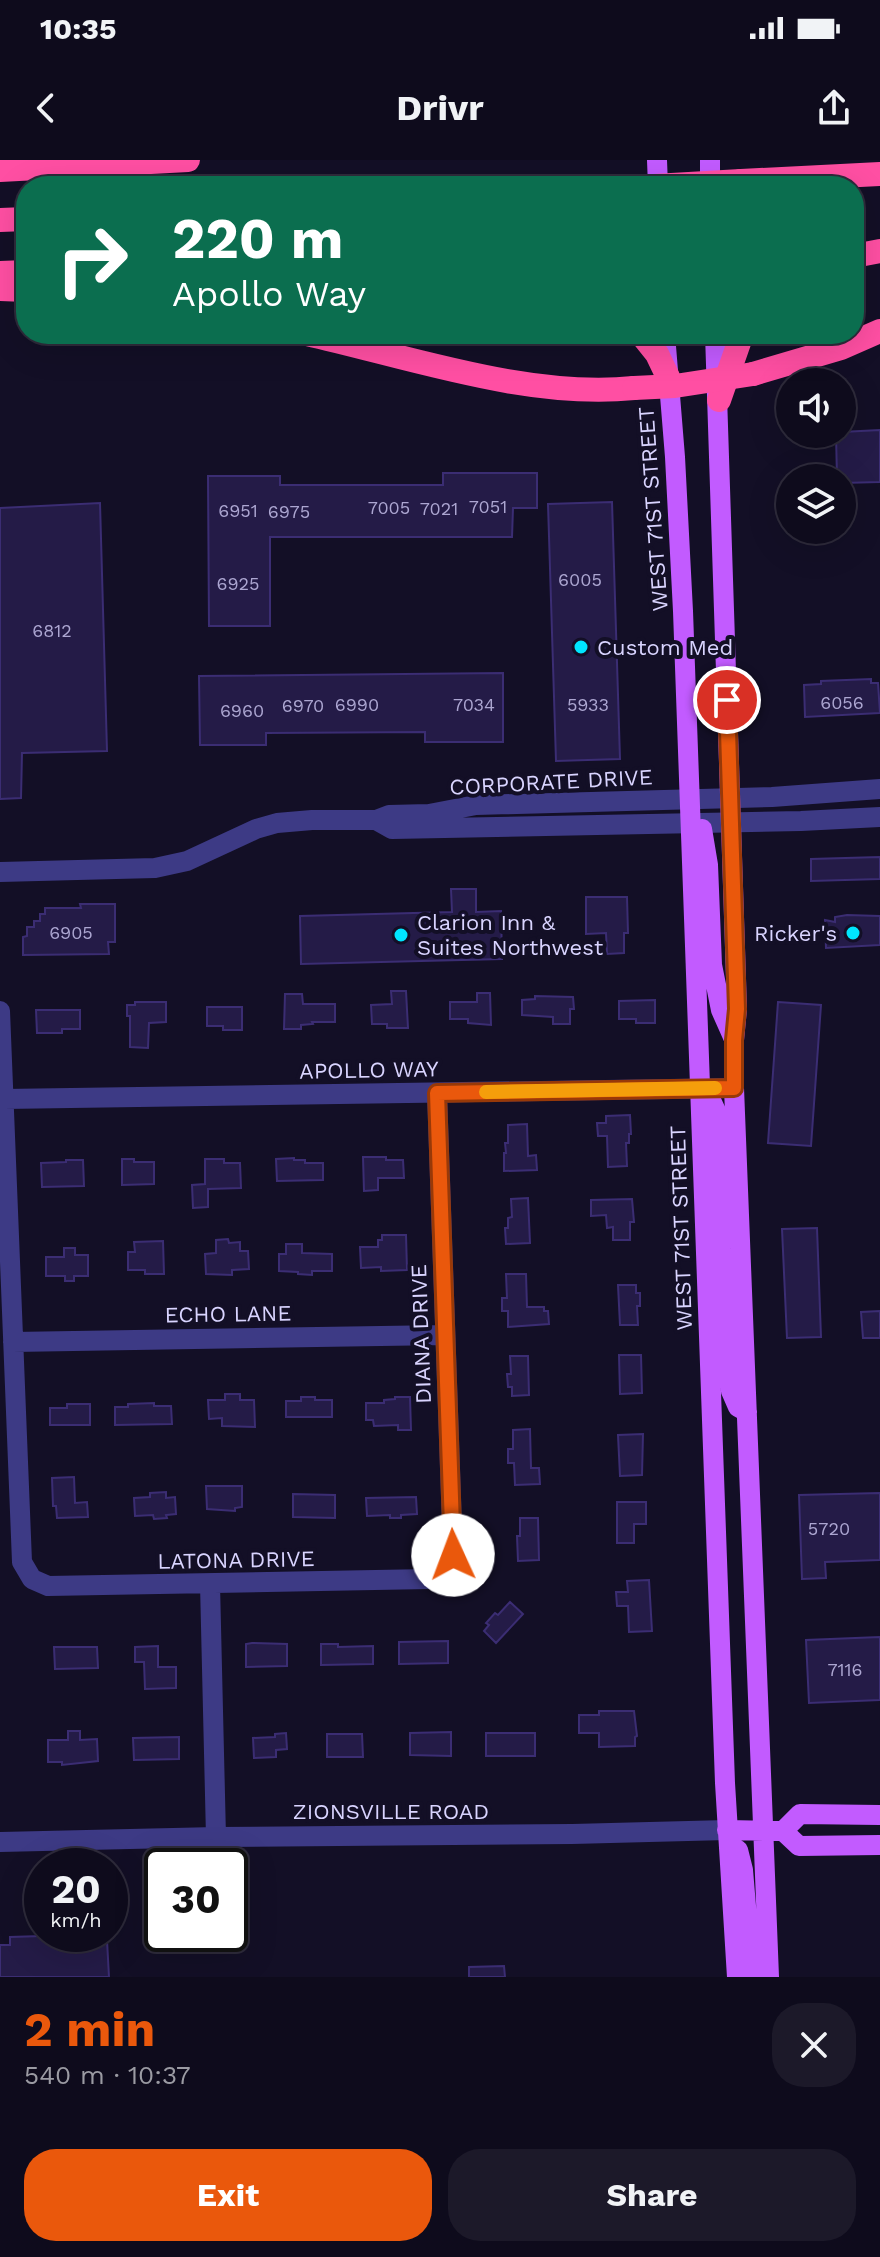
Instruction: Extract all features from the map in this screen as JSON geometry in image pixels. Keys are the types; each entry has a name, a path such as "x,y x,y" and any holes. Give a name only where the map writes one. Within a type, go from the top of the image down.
{"highway":[{"path":"0,170 188,160"},
{"path":"840,176 880,174"},
{"path":"351,344 512,381 588,389 689,384 753,374 848,344"},
{"path":"649,344 668,377"},
{"path":"719,400 739,344"}],"main road":[{"name":"WEST 71ST STREET","path":"666,344 683,596 690,799 696,823 700,1089 727,1830 737,1977"},
{"path":"716,344 737,1009 734,1088 769,1977"},
{"path":"696,823 708,865 712,965 721,1010 734,1040"},
{"path":"700,1089 709,1096 715,1109 722,1204 742,1279"},
{"path":"704,1195 725,1273 731,1391 738,1407 747,1412"},
{"name":"ZIONSVILLE ROAD","path":"783,1831 800,1814 880,1815"},
{"path":"727,1830 737,1846 743,1870 752,1977"},
{"name":"ZIONSVILLE ROAD","path":"727,1830 783,1831 799,1846 880,1845"}],"street":[{"name":"CORPORATE DRIVE","path":"0,872 155,868 187,861 256,829 277,823 376,820 389,815 429,814 476,805 730,798 880,789"},
{"name":"CORPORATE DRIVE","path":"376,820 392,829 880,817"},
{"path":"0,1011 13,1342"},
{"name":"APOLLO WAY","path":"4,1099 734,1088"},
{"name":"DIANA DRIVE","path":"437,1093 453,1555 447,1571"},
{"name":"ECHO LANE","path":"13,1342 444,1335"},
{"name":"LATONA DRIVE","path":"13,1342 22,1562 28,1574 40,1584 53,1587 429,1579 438,1578 447,1571"},
{"path":"210,1584 216,1837"},
{"name":"ZIONSVILLE ROAD","path":"0,1842 727,1830"}],"building":[{"path":"880,430 880,482 856,483 856,464 837,464 836,448 856,448 856,431"},
{"path":"443,473 537,473 537,508 513,508 512,537 270,537 270,626 209,626 208,476 280,476 280,485 443,485"},
{"path":"612,502 620,759 556,761 548,504"},
{"path":"100,503 107,751 22,753 21,798 0,799 0,508"},
{"path":"503,673 503,742 425,742 425,732 266,733 266,745 200,745 199,676"},
{"path":"871,679 871,683 878,683 880,713 805,717 804,685 821,684 821,681"},
{"path":"880,857 880,879 811,881 811,859"},
{"name":"Clarion Inn & Suites Northwest","path":"451,889 476,889 476,912 501,911 502,959 301,964 300,916 452,912"},
{"path":"586,897 627,897 628,933 624,933 624,953 607,954 606,933 586,934"},
{"path":"80,904 115,904 115,942 108,942 109,954 23,955 23,937 27,936 27,927 34,927 34,921 40,921 40,914 45,914 45,908 81,908"},
{"name":"Ricker's","path":"880,916 880,945 826,948 825,920 835,922 835,917"},
{"path":"391,991 406,991 408,1028 372,1024 371,1005 392,1004"},
{"path":"477,993 490,993 491,1025 468,1023 468,1019 450,1019 450,1002 477,1002"},
{"path":"285,994 302,994 303,1004 335,1004 335,1022 312,1022 301,1025 301,1029 284,1029"},
{"path":"535,996 573,997 570,1024 553,1024 553,1017 522,1015 522,1000 535,999"},
{"path":"655,1000 655,1023 619,1019 619,1001"},
{"path":"135,1002 166,1002 166,1022 149,1023 148,1048 130,1047 127,1005 135,1005"},
{"path":"778,1002 821,1005 811,1146 768,1143"},
{"path":"207,1007 242,1007 242,1030 207,1026"},
{"path":"36,1010 80,1010 80,1029 37,1033"},
{"path":"630,1115 627,1166 608,1167 607,1136 598,1136 597,1123 606,1123 606,1116"},
{"path":"527,1124 528,1156 536,1155 537,1170 504,1171 508,1125"},
{"path":"363,1157 403,1160 404,1178 378,1178 378,1190 364,1191"},
{"path":"122,1159 154,1162 154,1184 122,1185"},
{"path":"205,1159 240,1163 241,1188 208,1189 208,1207 193,1208 192,1185 205,1184"},
{"path":"276,1159 305,1160 305,1163 323,1163 323,1180 277,1181"},
{"path":"83,1160 84,1186 42,1187 41,1163"},
{"path":"528,1198 530,1243 506,1244 505,1228 508,1228 508,1218 512,1217 511,1199"},
{"path":"632,1199 634,1222 630,1222 630,1240 613,1240 613,1227 607,1228 606,1215 591,1216 591,1200"},
{"path":"817,1228 821,1337 787,1338 782,1229"},
{"path":"382,1235 406,1235 407,1270 361,1268 360,1247 378,1247"},
{"path":"228,1239 229,1243 240,1242 240,1251 248,1251 249,1269 232,1270 232,1275 206,1274 205,1254 216,1253 216,1240"},
{"path":"163,1241 164,1274 128,1270 128,1252 135,1252 134,1242"},
{"path":"286,1244 302,1244 302,1253 332,1254 332,1271 312,1271 312,1275 279,1271 279,1254 286,1254"},
{"path":"64,1248 75,1248 75,1255 88,1255 88,1276 74,1276 74,1281 65,1281 65,1276 46,1276 46,1257 64,1257"},
{"path":"506,1274 526,1274 527,1307 544,1307 544,1311 548,1311 549,1324 508,1327 508,1311 502,1311 502,1298 507,1298"},
{"path":"618,1285 636,1285 636,1293 640,1293 638,1325 620,1325"},
{"path":"880,1311 880,1338 863,1338 861,1312"},
{"path":"619,1355 641,1355 642,1393 620,1394"},
{"path":"510,1356 528,1356 529,1395 512,1396 507,1374 511,1374"},
{"path":"225,1394 240,1394 240,1400 254,1400 255,1427 222,1426 222,1418 209,1419 208,1400 225,1400"},
{"path":"301,1397 332,1400 332,1417 286,1417 286,1401 301,1401"},
{"path":"410,1397 411,1430 398,1430 398,1425 374,1426 373,1420 366,1420 366,1403 384,1403 384,1400"},
{"path":"154,1403 154,1406 171,1406 172,1424 115,1425 115,1407"},
{"path":"67,1404 90,1404 90,1425 50,1425 50,1408 67,1408"},
{"path":"530,1429 531,1468 539,1468 540,1484 515,1485 514,1463 508,1463 508,1449 513,1449 513,1430"},
{"path":"643,1434 642,1475 620,1476 618,1435"},
{"path":"74,1477 75,1503 87,1502 88,1517 57,1518 56,1506 53,1506 52,1478"},
{"path":"206,1486 242,1486 242,1507 235,1508 235,1511 207,1509"},
{"path":"166,1492 166,1498 175,1497 176,1514 154,1519 153,1515 135,1516 134,1498"},
{"path":"880,1493 880,1560 825,1562 826,1578 802,1579 799,1495"},
{"path":"293,1494 335,1495 335,1518 293,1517"},
{"path":"416,1497 417,1514 401,1515 401,1518 367,1516 366,1498"},
{"path":"617,1502 646,1502 646,1524 634,1524 634,1543 617,1543"},
{"path":"520,1518 538,1518 539,1560 518,1561"},
{"path":"649,1580 652,1631 629,1632 628,1606 617,1606 616,1592 628,1592 627,1581"},
{"path":"510,1602 523,1614 496,1643 484,1631 489,1625 486,1623"},
{"path":"880,1637 880,1700 809,1703 806,1640"},
{"path":"448,1641 448,1663 399,1664 399,1642"},
{"path":"246,1644 287,1644 287,1666 246,1667"},
{"path":"321,1644 373,1646 373,1664 321,1665"},
{"path":"158,1646 158,1667 176,1667 176,1688 145,1689 144,1662 135,1662 135,1647"},
{"path":"54,1647 97,1647 98,1668 55,1669"},
{"path":"599,1711 634,1711 635,1746 599,1747 599,1733 579,1733 579,1715 599,1715"},
{"path":"68,1731 80,1731 80,1740 97,1739 98,1761 62,1765 62,1762 48,1762 48,1740 68,1740"},
{"path":"451,1732 451,1756 410,1755 410,1733"},
{"path":"286,1733 287,1749 276,1750 276,1757 254,1758 253,1738"},
{"path":"486,1733 535,1733 535,1756 486,1756"},
{"path":"327,1734 362,1734 363,1757 327,1757"},
{"path":"179,1737 179,1759 134,1760 133,1738"},
{"path":"10,1937 24,1937 24,1952 108,1952 109,1977 0,1977 0,1945 10,1945"},
{"path":"504,1966 505,1977 469,1977 469,1967"}],"slow traffic":[{"path":"486,1092 715,1088"}],"place":[{"name":"Custom Med","path":"581,647"},
{"name":"Ricker's","path":"853,933"},
{"name":"Clarion Inn & Suites Northwest","path":"401,935"}],"route":[{"path":"453,1555 437,1093 734,1088 737,1009 727,700"}]}
